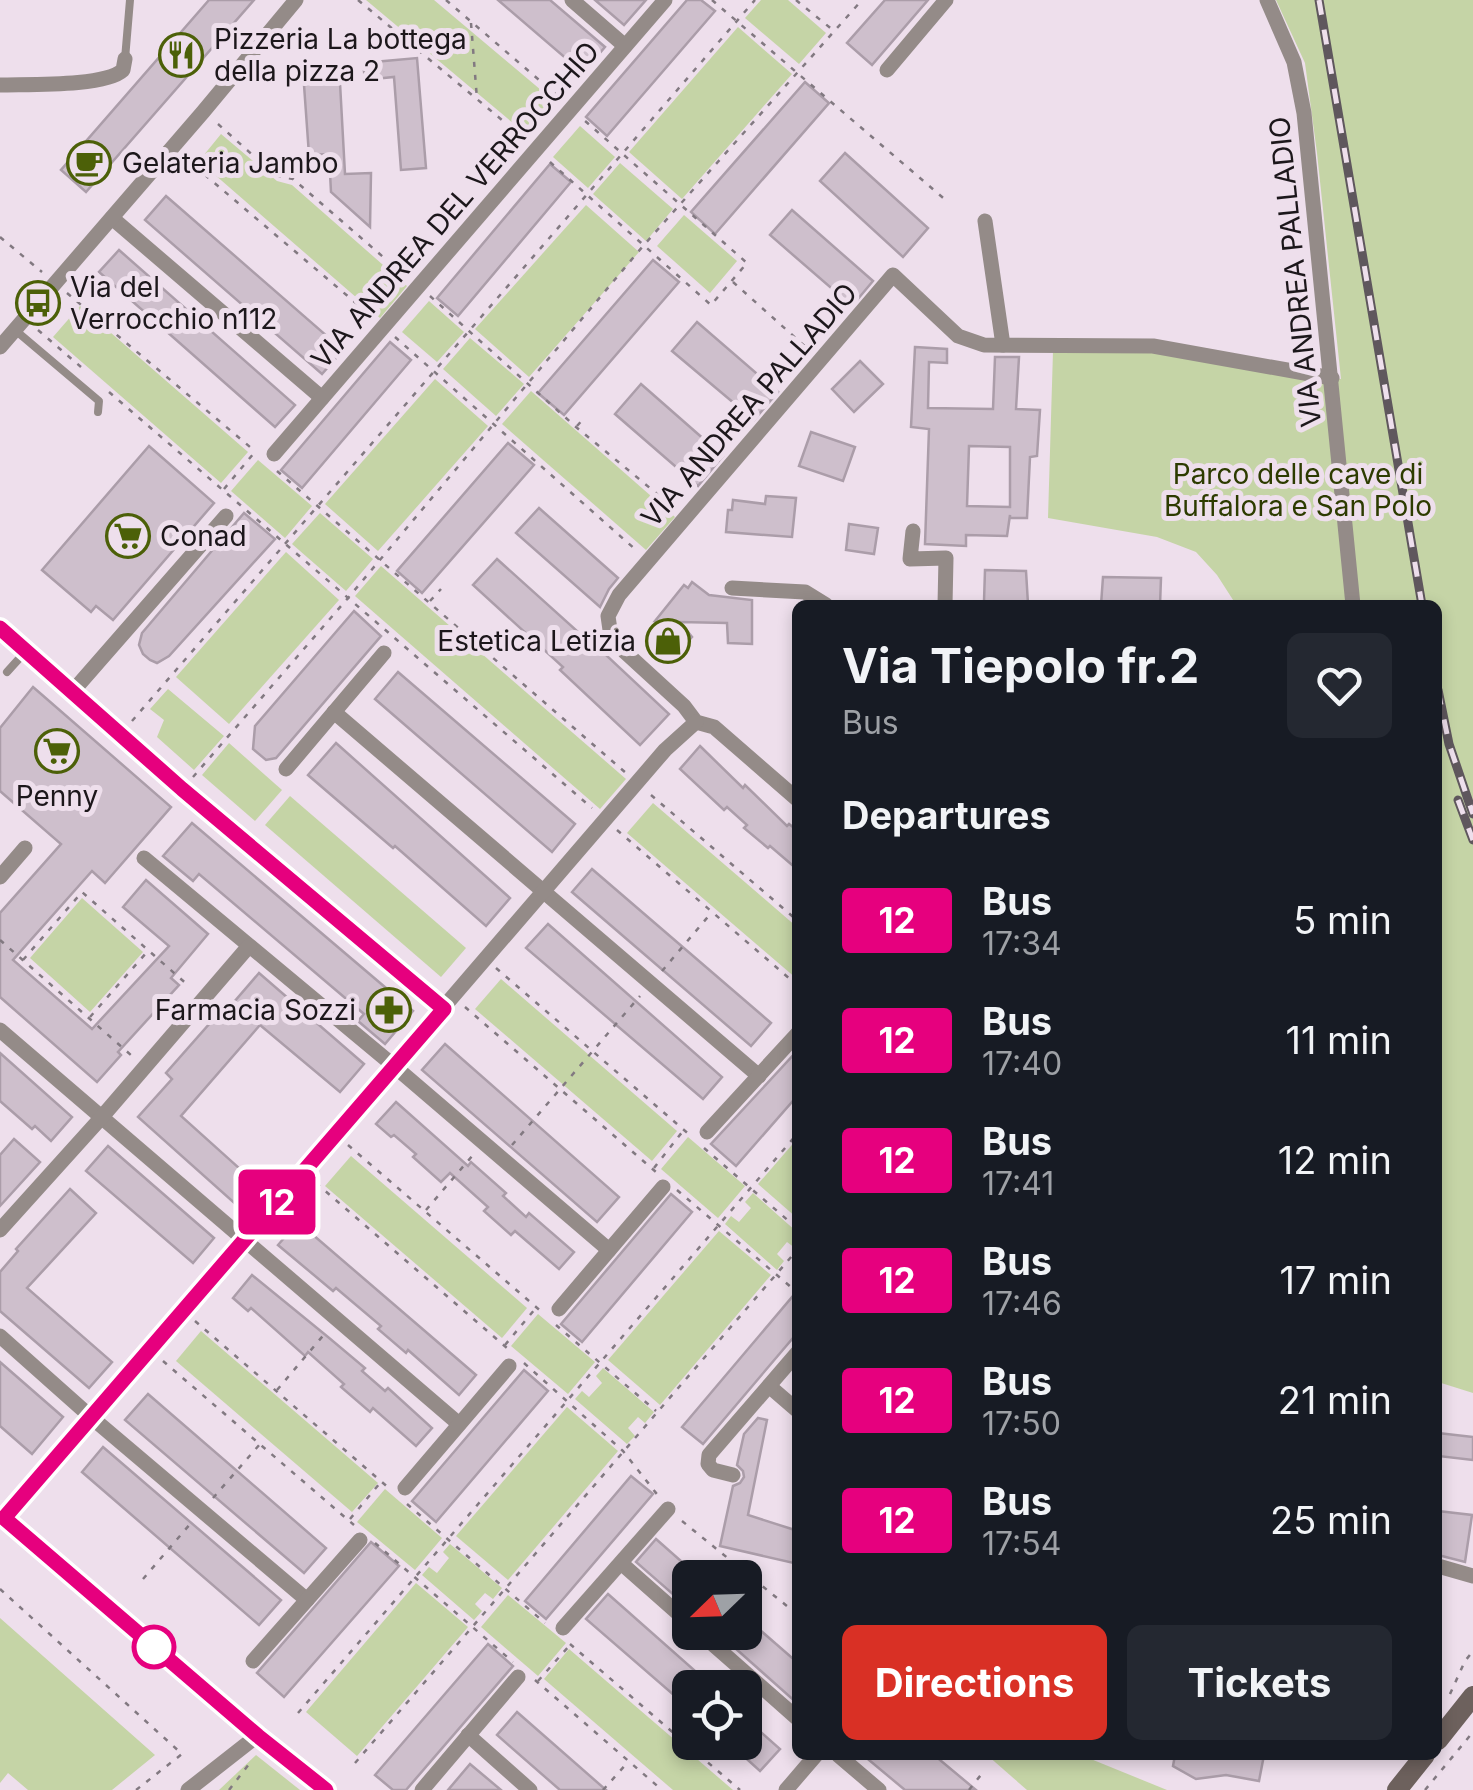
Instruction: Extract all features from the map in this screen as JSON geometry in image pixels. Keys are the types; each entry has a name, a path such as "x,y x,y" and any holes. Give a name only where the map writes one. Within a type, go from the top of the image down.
{"main road":[{"path":"1442,1735 1473,1696"},
{"path":"1397,1790 1421,1760"}],"street":[{"path":"0,347 296,0"},
{"name":"VIA ANDREA DEL VERROCCHIO","path":"572,0 624,46"},
{"name":"VIA ANDREA DEL VERROCCHIO","path":"270,458 666,0"},
{"path":"887,70 946,0"},
{"name":"VIA ANDREA PALLADIO","path":"1267,0 1294,62 1304,113 1353,600"},
{"path":"0,85 116,78 124,70 124,59"},
{"name":"VIA ANDREA DEL VERROCCHIO","path":"112,218 322,398"},
{"path":"985,221 1002,345"},
{"name":"VIA ANDREA PALLADIO","path":"696,722 625,652 610,630 608,616 619,594 893,276 958,336 984,345 1154,346 1332,378"},
{"path":"74,691 98,656 226,516"},
{"path":"913,531 910,559 946,558 944,600"},
{"path":"732,588 805,592 818,600"},
{"path":"0,628 182,789 449,1003"},
{"path":"286,768 384,653"},
{"path":"334,712 759,1076"},
{"path":"326,1790 2,1517 666,750 696,722 714,728 792,795"},
{"path":"0,877 26,848"},
{"path":"144,858 609,1250"},
{"path":"0,1230 249,946"},
{"path":"0,1030 459,1424"},
{"path":"708,1132 792,1040"},
{"path":"559,1309 663,1186"},
{"path":"0,1336 307,1600"},
{"path":"733,1475 714,1470 708,1464 708,1454 792,1359"},
{"path":"405,1488 509,1366"},
{"path":"768,1386 792,1405"},
{"path":"563,1628 668,1509"},
{"path":"253,1661 360,1534"},
{"path":"621,1563 672,1608"},
{"path":"1442,1567 1473,1576"},
{"path":"720,1650 792,1715"},
{"path":"422,1790 518,1676"},
{"path":"468,1735 530,1790"},
{"path":"188,1790 258,1736"},
{"path":"786,1790 812,1760"},
{"path":"844,1760 878,1790"}],"lane":[{"path":"124,59 130,0"},
{"path":"20,325 33,346 98,401 98,412"},
{"path":"27,354 33,346"},
{"path":"58,366 58,379"},
{"path":"7,672 26,651"}],"path":[{"path":"358,0 537,149 711,305 747,263 446,0"},
{"path":"712,0 948,202"},
{"path":"121,733 755,0"},
{"path":"796,0 834,32"},
{"path":"182,789 643,246 862,0"},
{"path":"471,22 477,100"},
{"path":"203,112 276,176 292,180 470,330 576,427 686,517"},
{"path":"841,121 847,116"},
{"path":"173,147 648,560"},
{"path":"0,238 43,273"},
{"path":"732,281 820,360"},
{"path":"688,298 694,291"},
{"path":"66,292 255,452 223,490"},
{"path":"20,325 82,368"},
{"path":"110,392 792,981"},
{"path":"576,427 585,417"},
{"path":"270,458 379,560 792,916"},
{"path":"541,476 546,470"},
{"path":"429,602 442,589"},
{"path":"22,960 82,892 203,999"},
{"path":"501,1158 712,912"},
{"path":"0,940 145,1067"},
{"path":"89,1018 148,951"},
{"path":"486,959 792,1224"},
{"path":"449,1003 560,1089 792,1289"},
{"path":"652,1169 684,1130"},
{"path":"336,1134 658,1412"},
{"path":"298,1713 792,1140"},
{"path":"425,1211 484,1143"},
{"path":"303,1172 623,1451 668,1509 792,1610"},
{"path":"355,1763 792,1256"},
{"path":"504,1346 537,1308"},
{"path":"183,1311 545,1622"},
{"path":"276,1391 337,1320"},
{"path":"150,1349 349,1520 360,1534 662,1790"},
{"path":"349,1520 382,1482"},
{"path":"0,1589 182,1754 136,1790"},
{"path":"537,1682 570,1644 740,1790"},
{"path":"1448,1699 1473,1651"},
{"path":"1425,1790 1473,1732"},
{"path":"228,1790 256,1755"},
{"path":"603,1790 628,1761"},
{"path":"969,1790 984,1771"}],"green space":[{"path":"366,0 434,0 554,101 526,134"},
{"path":"761,0 788,0 826,33 799,64 745,18"},
{"name":"Parco delle cave di Buffalora e San Polo","path":"1276,0 1473,0 1473,1393 1442,1383 1442,600 1233,600 1196,552 1157,537 1048,518 1053,351 1153,349 1341,379 1305,63"},
{"path":"738,27 792,74 682,199 629,152"},
{"path":"580,126 615,157 588,188 553,157"},
{"path":"221,134 277,181 292,185 407,286 380,318 199,161"},
{"path":"620,163 673,209 646,241 593,194"},
{"path":"586,205 639,252 529,377 475,329"},
{"path":"684,215 737,261 710,293 657,246"},
{"path":"429,301 464,332 437,362 402,332"},
{"path":"80,306 248,452 221,483 53,337"},
{"path":"470,338 524,384 496,416 443,369"},
{"path":"435,379 488,426 378,551 325,504"},
{"path":"531,391 675,517 646,550 502,424"},
{"path":"258,460 312,506 285,538 231,491"},
{"path":"320,513 373,559 346,591 292,544"},
{"path":"286,552 339,600 229,724 176,677"},
{"path":"381,566 626,779 600,809 355,596"},
{"path":"168,689 224,736 194,770 157,737 164,720 150,709"},
{"path":"229,743 282,790 255,821 202,775"},
{"path":"290,796 466,948 441,977 265,825"},
{"path":"653,803 792,923 792,975 627,833"},
{"path":"82,898 143,952 90,1012 30,958"},
{"path":"501,979 677,1131 652,1161 475,1009"},
{"path":"688,1137 745,1186 718,1218 661,1169"},
{"path":"792,1145 792,1214 758,1184"},
{"path":"351,1156 527,1308 502,1338 325,1186"},
{"path":"753,1193 792,1228 792,1246 787,1242 777,1254 784,1261 777,1270 725,1224 731,1216 739,1222 751,1208 745,1202"},
{"path":"719,1231 771,1275 660,1405 608,1360"},
{"path":"538,1314 595,1362 568,1394 511,1346"},
{"path":"201,1331 378,1483 352,1512 176,1361"},
{"path":"603,1368 654,1412 645,1423 638,1417 628,1428 635,1436 627,1444 575,1399 582,1391 589,1397 602,1383 596,1376"},
{"path":"567,1407 618,1451 508,1580 456,1536"},
{"path":"385,1489 442,1538 415,1570 357,1522"},
{"path":"450,1544 502,1588 493,1599 485,1593 475,1604 482,1611 474,1620 422,1575 429,1567 437,1573 449,1558 443,1552"},
{"path":"416,1583 468,1627 357,1756 306,1712"},
{"path":"508,1595 566,1643 538,1676 481,1627"},
{"path":"0,1618 155,1755 112,1790 28,1790 8,1773 0,1783"},
{"path":"569,1649 672,1738 672,1760 698,1760 733,1790 673,1790 544,1679"},
{"path":"256,1755 300,1790 219,1790"},
{"path":"993,1760 1093,1760 1167,1790 1027,1790"}],"building":[{"path":"209,0 254,0 86,192 61,170"},
{"path":"498,0 550,0 605,47 583,73"},
{"path":"595,0 646,0 624,25"},
{"path":"687,0 701,0 715,11 607,136 586,117"},
{"path":"885,0 928,0 872,65 847,43"},
{"path":"417,58 426,168 401,170 394,77 365,80 363,63"},
{"path":"805,82 829,103 715,234 691,212"},
{"path":"340,83 345,174 371,173 370,227 331,192 329,154 309,155 304,85"},
{"path":"845,153 928,228 903,257 820,181"},
{"path":"550,164 571,182 458,316 437,298"},
{"path":"166,196 343,350 322,374 145,220"},
{"path":"792,210 873,281 852,306 770,235"},
{"path":"119,250 295,405 275,427 99,272"},
{"path":"653,260 679,282 564,415 538,393"},
{"path":"697,322 778,392 754,420 672,351"},
{"path":"390,342 411,360 302,488 281,470"},
{"path":"915,347 947,349 947,363 929,362 928,408 993,409 995,357 1019,357 1016,409 1040,410 1037,456 1030,457 1027,518 1010,515 1007,536 966,535 966,546 925,544 929,429 911,427","holes":["969,446 1010,447 1010,507 967,506"]},
{"path":"860,361 883,384 854,412 832,389"},
{"path":"641,384 723,456 698,486 615,414"},
{"path":"811,432 855,447 843,481 799,466"},
{"path":"508,443 534,465 422,593 397,571"},
{"name":"Conad","path":"149,446 214,503 113,620 96,606 91,612 42,570"},
{"path":"766,496 796,498 792,537 726,532 733,500 765,504"},
{"path":"539,508 618,578 600,607 516,533"},
{"path":"244,513 275,539 169,656 157,663 150,660 139,645 142,633"},
{"path":"849,524 878,528 874,554 846,550"},
{"path":"497,559 669,714 640,745 560,670 563,667 473,585"},
{"path":"985,570 1026,571 1028,600 984,600"},
{"path":"1103,577 1161,578 1160,600 1101,600"},
{"path":"692,582 709,595 752,600 752,644 728,643 727,623 680,622 692,637 684,646 655,621 684,585 688,588"},
{"path":"354,611 381,636 276,758 266,760 253,749 255,726"},
{"path":"398,672 575,824 552,852 375,699"},
{"path":"33,687 171,807 105,883 92,871 13,960 92,1029 169,946 123,907 146,880 208,934 171,978 179,985 118,1052 121,1055 97,1082 0,997 0,913 61,844 0,791 0,728"},
{"path":"336,743 510,898 486,926 308,775"},
{"path":"700,746 743,788 745,785 787,826 792,826 792,865 744,828 747,825 727,807 724,810 680,769"},
{"path":"192,823 413,1011 385,1044 358,1021 364,1014 199,874 193,881 163,856"},
{"path":"592,869 771,1023 751,1046 572,892"},
{"path":"548,924 722,1077 703,1099 526,948"},
{"path":"259,973 364,1064 340,1092 260,1025 181,1116 259,1186 240,1208 138,1117 172,1079 166,1073"},
{"path":"445,1044 619,1197 597,1222 422,1070"},
{"path":"0,1053 72,1117 51,1141 0,1101"},
{"path":"792,1056 792,1102 736,1166 711,1144"},
{"path":"396,1102 468,1166 471,1162 526,1217 529,1213 574,1252 559,1269 515,1231 511,1235 484,1211 488,1207 450,1173 441,1182 413,1157 416,1154 376,1124"},
{"path":"14,1139 40,1162 0,1206 0,1155"},
{"path":"108,1146 214,1238 193,1263 86,1171"},
{"path":"70,1189 96,1213 27,1288 112,1362 89,1388 0,1311 0,1272"},
{"path":"671,1194 692,1212 582,1342 561,1324"},
{"path":"298,1222 476,1375 459,1395 378,1329 381,1326 336,1288 333,1291 278,1245"},
{"path":"252,1275 432,1428 416,1446 373,1408 370,1412 341,1387 344,1384 308,1352 305,1356 251,1308 248,1311 233,1298"},
{"path":"792,1297 792,1339 703,1444 682,1427"},
{"path":"0,1362 63,1417 32,1454 0,1426"},
{"path":"524,1370 548,1391 436,1522 412,1501"},
{"path":"148,1394 326,1548 304,1573 125,1420"},
{"path":"758,1418 767,1420 748,1515 792,1529 792,1563 720,1546 733,1486 744,1477 737,1465 744,1434"},
{"path":"1442,1433 1473,1437 1473,1460 1442,1456"},
{"path":"103,1447 281,1600 259,1625 82,1472"},
{"path":"631,1476 653,1494 546,1619 525,1601"},
{"path":"1442,1511 1472,1515 1465,1562 1442,1556"},
{"path":"656,1539 680,1560 672,1560 672,1593 636,1562"},
{"path":"371,1542 399,1566 284,1697 257,1673"},
{"path":"608,1594 694,1670 672,1670 672,1693 586,1619"},
{"path":"762,1632 792,1658 792,1699 762,1670 737,1650 762,1650"},
{"path":"488,1644 513,1666 406,1790 393,1790 375,1775"},
{"path":"517,1712 606,1790 560,1790 497,1735"},
{"path":"762,1733 780,1749 760,1771 748,1760 762,1760"},
{"path":"869,1760 940,1760 976,1790 905,1790"},
{"path":"1174,1760 1263,1760 1259,1781 1226,1775 1196,1779 1173,1766"},
{"path":"470,1764 501,1790 448,1790"}],"railway":[{"path":"1319,0 1421,600"},
{"path":"1442,710 1449,744 1473,814"},
{"path":"1458,800 1473,840"}],"bus line":[{"name":"12","path":"0,628 182,789 444,1009 4,1518 326,1790"}],"place":[{"name":"Pizzeria La bottega della pizza 2","path":"181,55"},
{"name":"Gelateria Jambo","path":"89,163"},
{"name":"Via del Verrocchio n112","path":"38,303"},
{"name":"Conad","path":"128,536"},
{"name":"Estetica Letizia","path":"668,641"},
{"name":"Penny","path":"57,751"},
{"name":"Farmacia Sozzi","path":"389,1010"}]}
